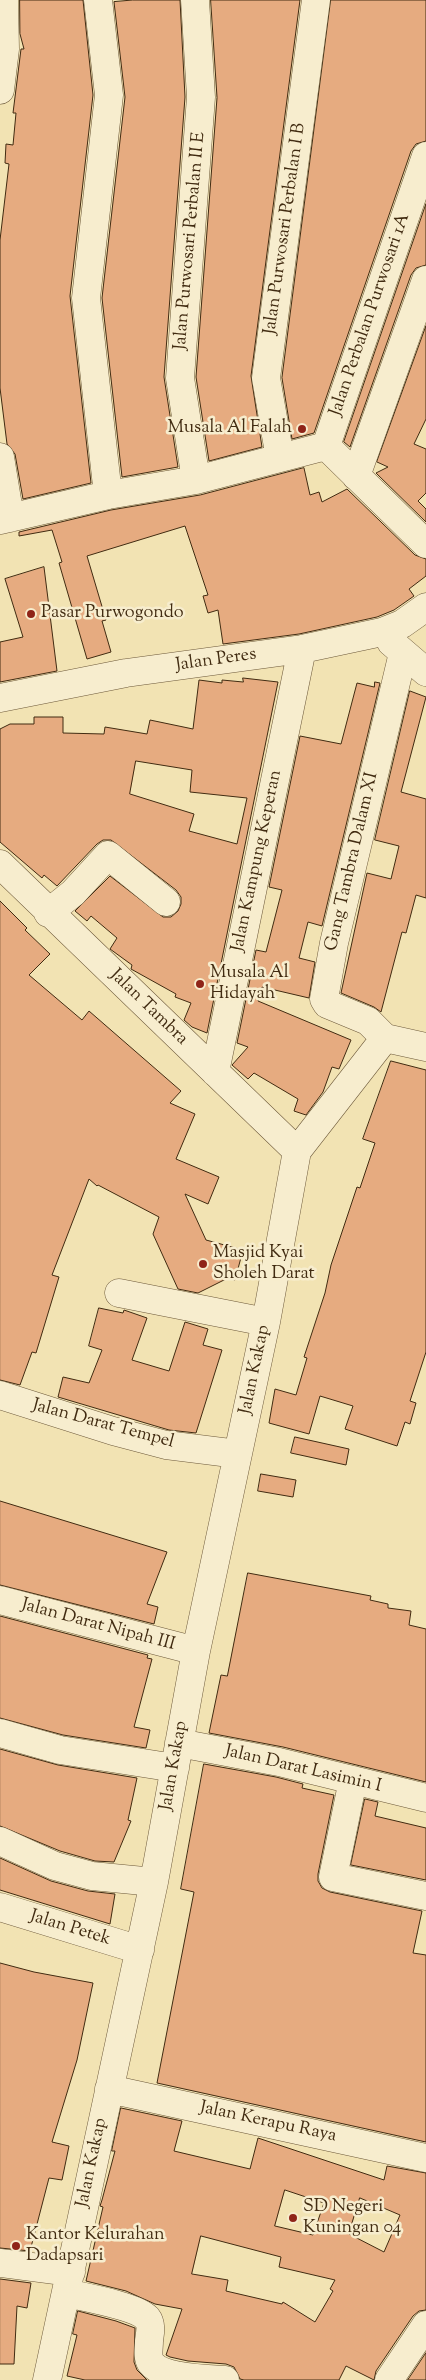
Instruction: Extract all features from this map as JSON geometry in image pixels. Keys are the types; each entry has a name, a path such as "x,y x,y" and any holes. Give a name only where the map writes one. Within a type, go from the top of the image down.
{"street":[{"path":"0,90 5,49 4,0"},
{"path":"98,0 109,95 86,298 108,495"},
{"name":"Jalan Purwosari Perbalan II E","path":"195,0 202,97 180,378 196,480"},
{"name":"Jalan Purwosari Perbalan I B","path":"280,458 266,378 316,0"},
{"name":"Jalan Perbalan Purwosari 1A","path":"326,446 426,156"},
{"path":"356,476 426,280"},
{"path":"0,457 5,519 108,495 196,480 326,446 426,544"},
{"name":"Jalan Peres","path":"0,698 126,673 302,649 382,632 402,624 426,607"},
{"path":"382,632 426,672"},
{"name":"Jalan Kampung Keperan","path":"215,1072 302,649"},
{"name":"Gang Tambra Dalam XI","path":"384,1038 368,1021 326,1004 324,998 334,943 403,653"},
{"path":"48,913 73,893 108,855 166,902"},
{"name":"Jalan Tambra","path":"0,864 48,913 297,1151"},
{"path":"297,1151 384,1038 426,1047"},
{"name":"Jalan Kakap","path":"47,2380 154,1882 196,1651 266,1322 297,1151"},
{"path":"119,1293 266,1322"},
{"name":"Jalan Darat Tempel","path":"0,1395 113,1431 166,1445 238,1454"},
{"name":"Jalan Darat Nipah III","path":"0,1600 196,1651"},
{"name":"Jalan Darat Lasimin I","path":"0,1733 60,1750 279,1762 426,1798"},
{"path":"353,1780 333,1877 426,1896"},
{"path":"0,1841 56,1866 92,1876 154,1882"},
{"name":"Jalan Petek","path":"0,1907 140,1950"},
{"name":"Jalan Kerapu Raya","path":"109,2089 426,2158"},
{"path":"0,2263 68,2283 111,2304 139,2313 148,2319 150,2328 149,2356 152,2364 162,2371 197,2378 225,2380"},
{"path":"389,2380 426,2325"}],"building":[{"path":"20,0 83,0 93,95 70,296 91,483 23,499 15,454 7,444 0,388 0,240 9,164 5,163 6,144 13,145 16,113 13,113 21,49 24,49 20,34"},
{"path":"180,0 185,97 164,377 178,467 122,477 102,298 125,97 114,2"},
{"path":"211,0 300,0 251,376 262,447 209,461 196,377 217,98"},
{"path":"331,0 426,0 426,141 416,144 411,151 314,433 292,439 282,378"},
{"path":"426,204 426,265 416,268 411,275 350,447 344,442"},
{"path":"426,326 426,419 414,444 426,449 426,493 418,501 426,509 426,522 376,473 388,467 377,462"},
{"path":"304,468 310,495 319,492 322,502 347,489 415,555 426,559 426,576 409,589 414,596 394,610 377,617 299,634 223,644 218,610 208,613 203,596 208,595 185,526 87,556 106,620 102,621 111,652 87,659 59,563 62,562 52,530 19,536 19,532 111,510 200,495"},
{"name":"Pasar Purwogondo","path":"44,567 57,671 0,682 0,642 23,637 5,579"},
{"path":"243,678 278,682 207,1033 192,1027 184,1020 191,1003 175,997 176,994 131,969 132,965 110,949 117,938 91,916 87,921 75,911 110,876 163,917 171,917 178,911 181,897 176,890 111,840 103,840 97,844 57,886 44,875 42,878 0,842 0,729 10,724 34,724 34,717 63,717 63,733 104,734 105,727 147,734 150,720 193,729 199,680 222,683 222,680 243,682","holes":["136,761 192,770 190,792 247,798 237,844 189,831 194,814 130,794"]},
{"path":"375,682 380,683 322,926 308,922 299,958 315,962 309,998 262,987 258,1001 351,1040 339,1069 332,1067 323,1092 306,1115 294,1111 298,1099 254,1073 248,1079 232,1065 248,1047 237,1043 256,950 266,952 282,890 269,887 300,736 341,744 357,683 374,687"},
{"path":"410,691 426,697 401,792 426,799 426,898 416,895 406,933 402,932 381,1012 374,1007 341,993 367,873 391,879 399,846 375,840"},
{"path":"0,901 27,928 25,930 50,954 29,975 82,1020 89,1011 181,1091 170,1103 195,1114 176,1159 219,1177 208,1204 185,1194 206,1240 243,1250 235,1280 228,1278 198,1293 178,1289 153,1234 159,1217 97,1186 89,1179 52,1275 59,1277 36,1353 32,1352 20,1385 0,1380"},
{"path":"391,1061 426,1070 426,1352 410,1401 416,1403 410,1424 405,1422 397,1446 345,1429 353,1406 320,1396 309,1434 269,1423 275,1389 296,1395 307,1358 304,1357 325,1293 331,1265 357,1187 360,1188 375,1143 363,1139"},
{"path":"99,1308 123,1313 124,1310 147,1318 132,1360 169,1371 185,1322 208,1329 203,1345 222,1350 196,1433 169,1430 58,1397 63,1377 89,1383 102,1350 89,1346"},
{"path":"295,1437 349,1449 346,1465 291,1453"},
{"path":"261,1474 296,1480 293,1497 258,1491"},
{"path":"0,1501 167,1552 147,1604 158,1607 154,1624 0,1585"},
{"path":"248,1573 371,1596 370,1600 388,1604 388,1608 411,1611 409,1625 426,1629 426,1782 283,1747 209,1733 221,1675 227,1676"},
{"path":"0,1616 148,1655 147,1658 152,1659 134,1727 150,1730 146,1748 63,1735 0,1718"},
{"path":"0,1749 58,1765 137,1778 128,1820 131,1821 114,1862 95,1861 60,1851 0,1826"},
{"path":"204,1764 276,1777 303,1784 302,1788 334,1795 318,1874 318,1881 322,1888 330,1892 422,1911 413,1953 426,1955 426,2142 157,2083 194,1892 181,1889"},
{"path":"365,1799 378,1802 375,1816 426,1828 426,1880 351,1865"},
{"path":"0,1858 51,1881 88,1891 115,1894 110,1924 0,1890"},
{"path":"0,1963 34,1972 93,1983 77,2060 52,2142 69,2146 62,2180 49,2178 30,2251 0,2248"},
{"path":"121,2108 182,2121 174,2151 250,2169 258,2138 384,2180 387,2166 426,2173 426,2310 419,2311 413,2316 376,2371 374,2380 346,2366 339,2380 244,2380 240,2379 234,2367 226,2364 188,2361 166,2355 182,2309 155,2304 126,2291 86,2281 103,2207 100,2206 115,2151 112,2151","holes":["285,2190 324,2203 313,2235 275,2226","360,2198 400,2215 384,2252 349,2234","201,2236 281,2257 279,2267 335,2280 330,2289 333,2291 315,2322 283,2302 282,2304 226,2291 228,2280 192,2274"]},
{"path":"0,2279 31,2283 27,2308 17,2306 14,2364 0,2364"},
{"path":"78,2311 135,2328 134,2362 137,2370 147,2380 85,2380 67,2376 77,2335 73,2334"},
{"path":"426,2353 426,2380 408,2380"}],"place":[{"name":"Musala Al Falah","path":"302,429"},
{"name":"Pasar Purwogondo","path":"31,614"},
{"name":"Musala Al Hidayah","path":"200,984"},
{"name":"Masjid Kyai Sholeh Darat","path":"203,1264"},
{"name":"SD Negeri Kuningan 04","path":"293,2218"},
{"name":"Kantor Kelurahan Dadapsari","path":"16,2246"}]}
